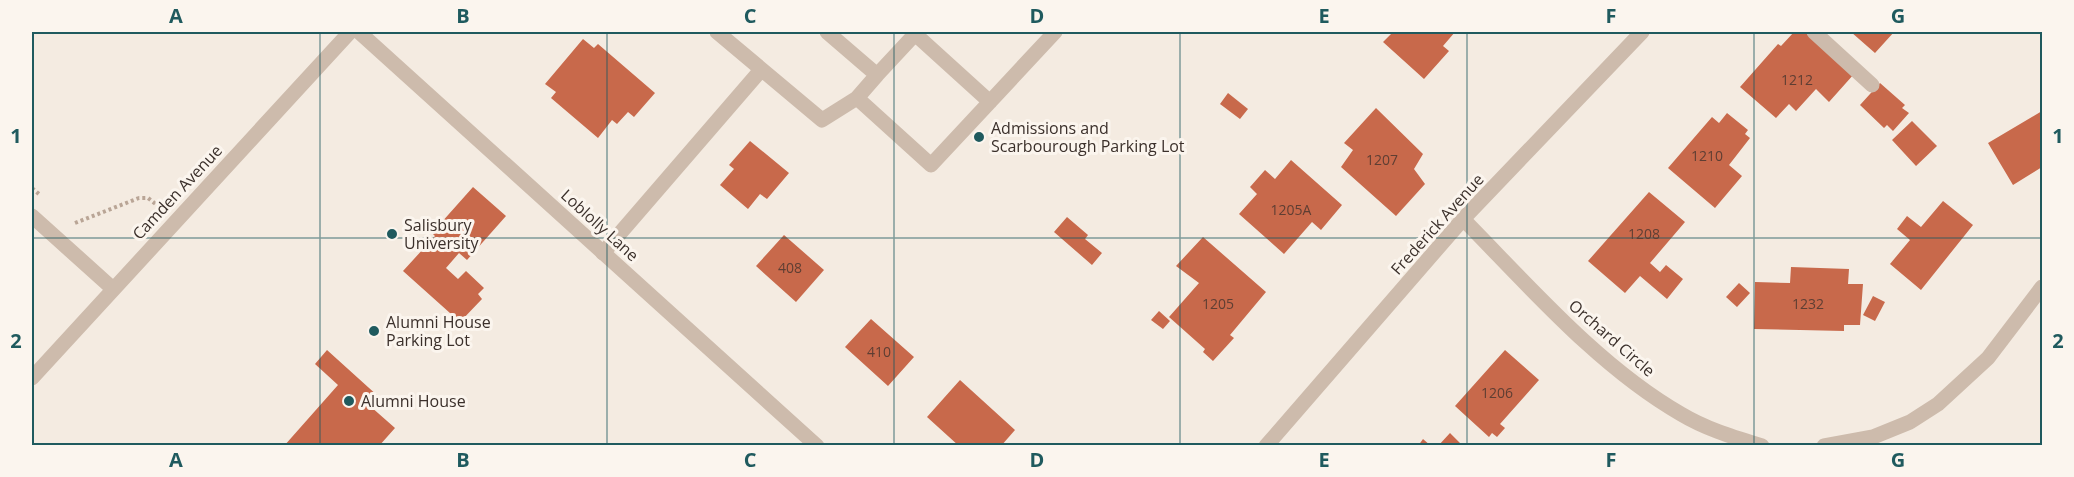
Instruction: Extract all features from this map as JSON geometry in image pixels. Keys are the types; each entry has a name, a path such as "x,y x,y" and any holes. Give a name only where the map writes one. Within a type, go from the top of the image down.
{"street":[{"name":"Camden Avenue","path":"32,378 112,288 351,32"},
{"name":"Loblolly Lane","path":"359,32 817,446"},
{"path":"717,32 822,120 857,98 916,33 990,102"},
{"path":"827,32 877,75"},
{"path":"857,98 930,165 1055,32"},
{"name":"Frederick Avenue","path":"1266,446 1463,219 1642,32"},
{"path":"1814,32 1872,85"},
{"path":"603,253 760,70"},
{"path":"32,216 112,288"},
{"name":"Orchard Circle","path":"1463,219 1564,321 1640,388 1681,414 1718,432 1761,446"},
{"path":"1824,446 1873,437 1910,422 1938,404 1988,358 2043,288"}],"path":[{"path":"32,188 40,195"},
{"path":"67,217 76,224 139,198 148,198 161,208"}],"building":[{"path":"1393,32 1455,32 1443,46 1449,51 1424,79 1383,42"},
{"path":"1794,32 1807,32 1854,74 1829,102 1816,89 1796,111 1789,104 1776,118 1740,87 1778,44 1781,46"},
{"path":"1851,32 1894,32 1875,53"},
{"path":"583,39 594,48 598,44 655,93 634,117 628,112 617,124 612,120 598,138 551,98 556,92 545,84"},
{"path":"1880,83 1905,105 1902,108 1909,113 1893,131 1887,125 1884,128 1860,105"},
{"path":"1228,93 1248,109 1240,119 1220,104"},
{"path":"1376,108 1423,154 1414,169 1425,184 1396,216 1341,167 1353,150 1344,143"},
{"path":"2042,111 2042,167 2013,185 1988,143"},
{"path":"1727,113 1748,130 1745,134 1750,138 1729,165 1742,176 1715,208 1668,168 1712,117 1719,123"},
{"path":"1912,121 1937,146 1916,166 1892,140"},
{"path":"750,141 789,173 767,199 760,194 748,209 720,185 734,169 729,165"},
{"path":"1291,160 1342,205 1321,230 1312,222 1284,254 1239,214 1257,194 1250,187 1265,170 1275,179"},
{"path":"473,187 506,216 467,260 459,253 446,268 458,279 466,271 484,288 478,294 482,299 460,322 403,271 435,236 432,233"},
{"path":"1649,192 1685,222 1650,263 1660,272 1666,265 1683,279 1667,299 1640,276 1625,293 1588,261"},
{"path":"1943,201 1973,225 1921,290 1890,264 1910,240 1897,229 1907,216 1921,227"},
{"path":"1067,217 1088,235 1085,239 1102,253 1092,265 1054,232"},
{"path":"784,235 824,270 796,302 756,266"},
{"path":"1203,237 1266,292 1230,335 1234,338 1213,361 1203,352 1205,349 1169,317 1199,283 1176,266"},
{"path":"1791,267 1849,269 1848,284 1863,284 1860,325 1844,325 1844,331 1754,329 1755,282 1790,283"},
{"path":"1739,283 1750,293 1737,307 1726,297"},
{"path":"1873,296 1885,302 1875,321 1863,315"},
{"path":"1159,311 1170,321 1163,329 1151,320"},
{"path":"871,319 914,357 888,386 845,347"},
{"name":"Alumni House","path":"327,350 379,397 370,406 395,428 379,446 284,446 338,385 315,364"},
{"path":"1505,350 1539,380 1500,424 1505,428 1497,437 1492,433 1489,437 1455,406"},
{"path":"960,380 1015,430 1001,446 959,446 927,417"},
{"path":"1450,433 1463,446 1438,446"},
{"path":"1423,439 1431,446 1418,446"}],"place":[{"name":"Admissions and Scarbourough Parking Lot","path":"979,137"},
{"name":"Salisbury University","path":"392,234"},
{"name":"Alumni House Parking Lot","path":"374,331"},
{"name":"Alumni House","path":"349,401"}]}
